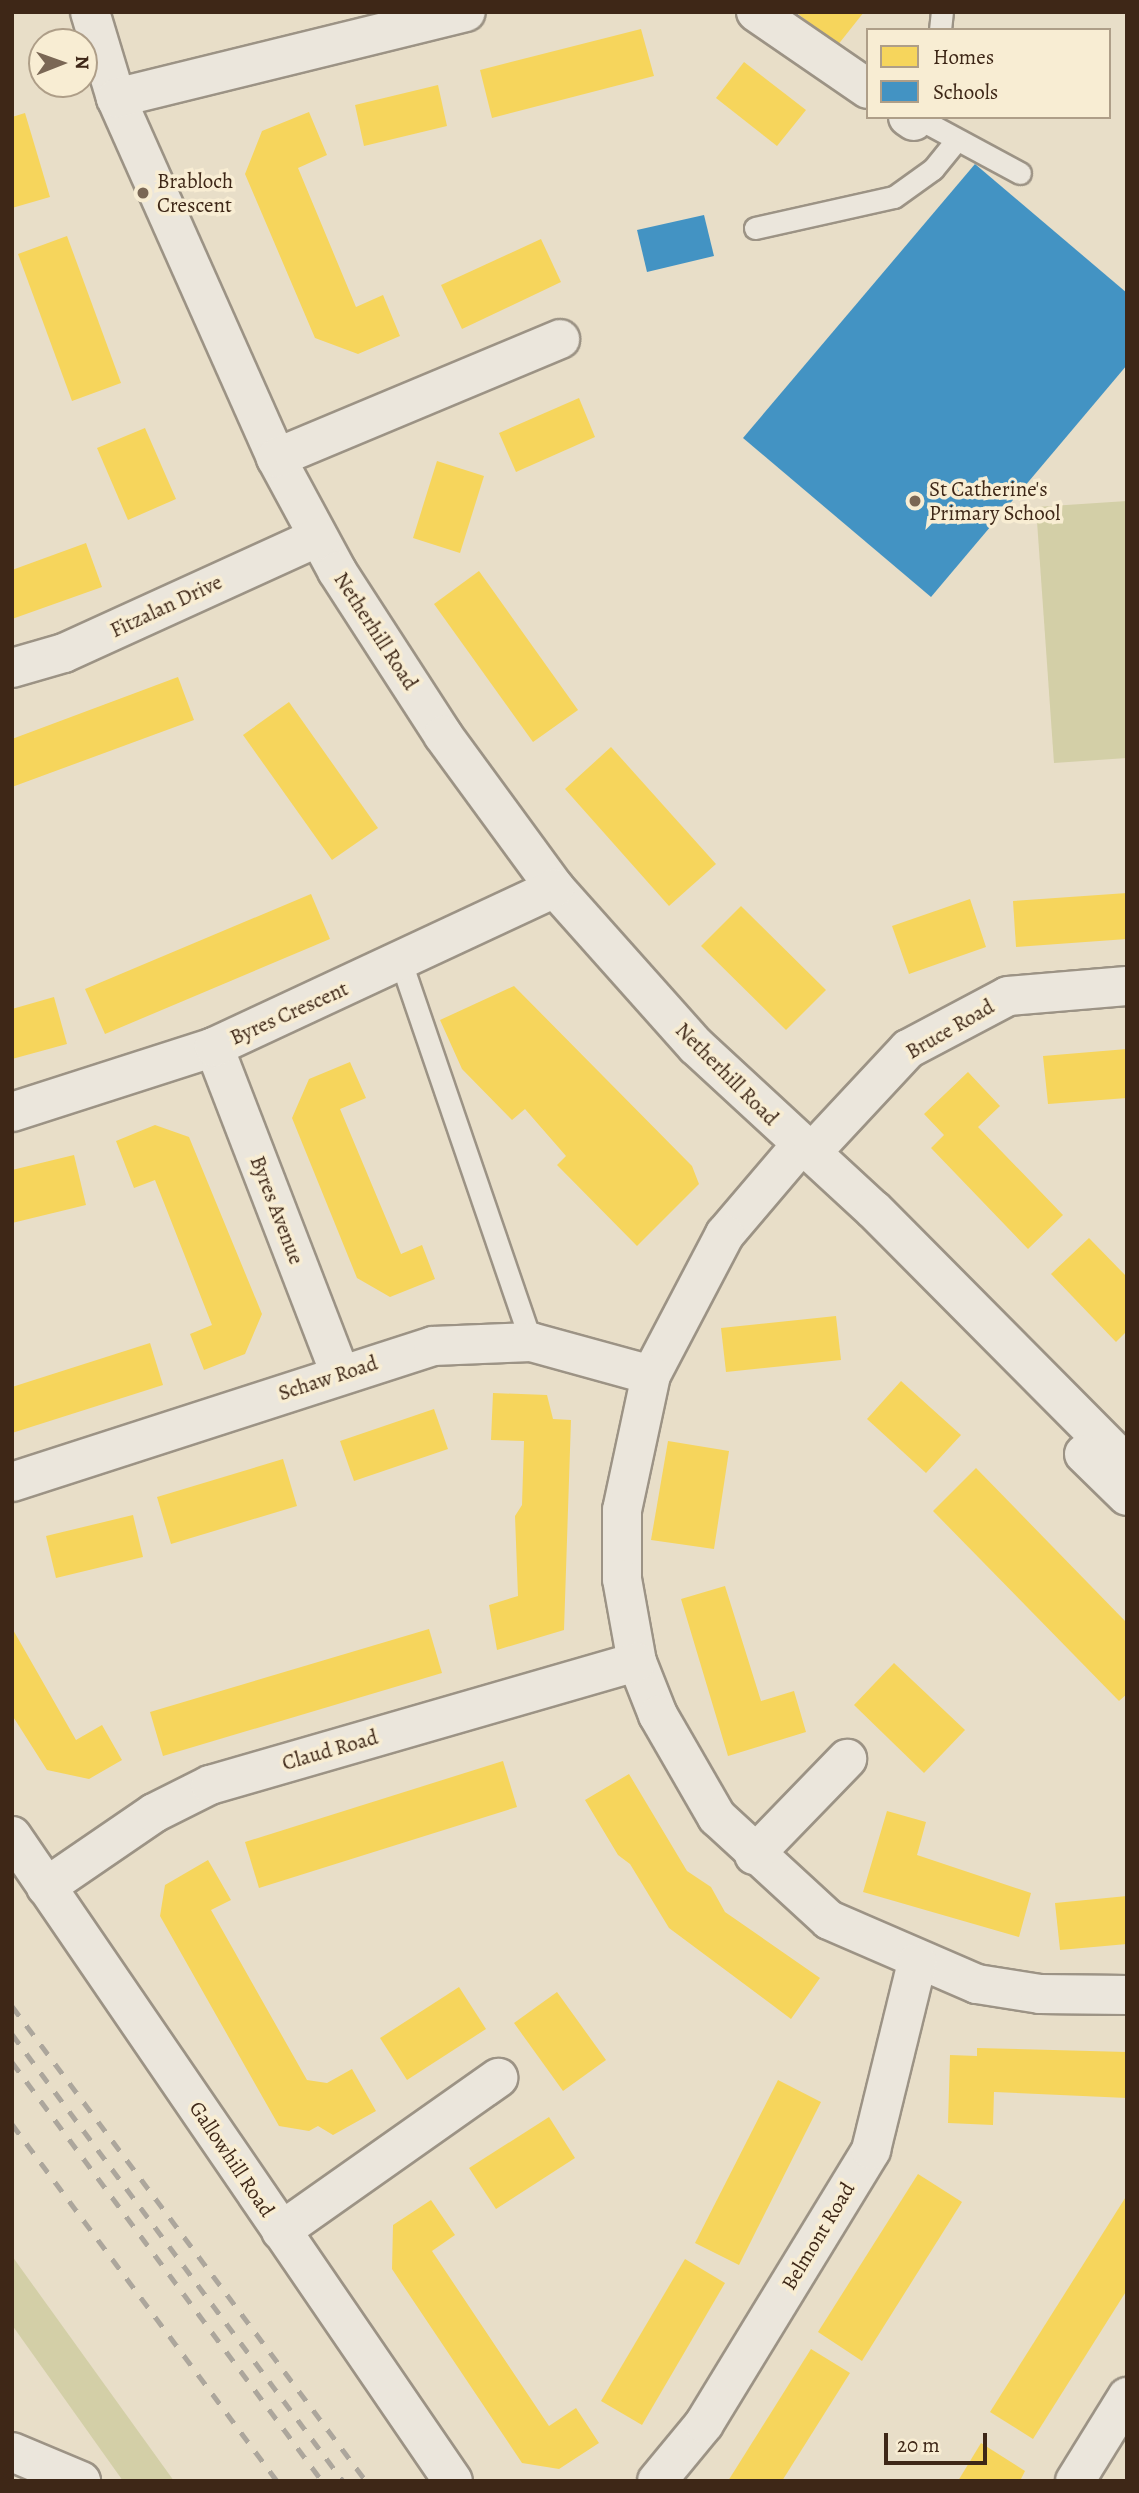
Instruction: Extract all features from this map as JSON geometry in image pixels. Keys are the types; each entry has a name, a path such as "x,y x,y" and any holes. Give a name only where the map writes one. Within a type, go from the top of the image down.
{"street":[{"name":"Netherhill Road","path":"90,12 116,99 276,458 318,537 443,735 555,888 696,1046 806,1149 1127,1465"},
{"path":"116,99 466,12"},
{"path":"756,12 866,88"},
{"path":"276,458 560,339"},
{"name":"Fitzalan Drive","path":"12,668 64,653 318,537"},
{"name":"Byres Crescent","path":"12,1112 214,1046 401,962 555,888"},
{"name":"Bruce Road","path":"1127,986 1008,996 908,1049 806,1149 725,1234 651,1375 622,1510 622,1579 637,1662 658,1715 717,1817 754,1855 829,1920 917,1963 977,1984 1040,1994 1127,1994"},
{"name":"Byres Avenue","path":"214,1046 340,1373"},
{"name":"Netherhill Road","path":"806,1149 860,1228 1127,1496"},
{"name":"Schaw Road","path":"12,1482 340,1373 433,1346 531,1342 651,1375"},
{"name":"Claud Road","path":"46,1887 154,1813 210,1785 637,1662"},
{"path":"754,1855 846,1759"},
{"name":"Gallowhill Road","path":"12,1836 453,2481"},
{"name":"Belmont Road","path":"657,2481 704,2424 871,2150 917,1963"},
{"path":"281,2231 498,2077"},
{"path":"1075,2481 1127,2397"},
{"path":"21,2464 80,2481"}],"lane":[{"path":"913,119 1020,173"},
{"path":"755,228 894,197 933,169 955,142"},
{"path":"401,962 531,1342"}],"shaded area":[{"path":"1127,501 1127,758 1054,763 1036,507"},
{"path":"12,2256 174,2481 123,2481 12,2325"}],"building: Homes":[{"path":"796,12 864,12 837,46"},
{"path":"641,29 654,76 492,118 480,70"},
{"path":"744,62 806,110 777,146 716,98"},
{"path":"438,85 447,126 364,146 355,105"},
{"path":"309,112 327,155 298,168 356,307 383,295 400,336 358,354 315,338 245,174 262,131"},
{"path":"25,113 50,197 12,208 12,117"},
{"path":"67,236 121,383 72,401 18,254"},
{"path":"541,239 561,282 462,329 441,285"},
{"path":"579,398 595,437 516,472 499,433"},
{"path":"145,428 176,499 128,520 97,448"},
{"path":"437,461 484,476 460,553 413,538"},
{"path":"86,543 102,587 12,619 12,570"},
{"path":"479,571 578,710 533,742 434,604"},
{"path":"178,677 194,720 12,787 12,739"},
{"path":"289,702 378,828 332,860 243,735"},
{"path":"611,747 716,864 669,906 565,789"},
{"path":"1127,893 1127,939 1016,947 1013,901"},
{"path":"311,894 330,939 105,1034 85,989"},
{"path":"970,899 986,947 909,974 892,926"},
{"path":"741,906 826,990 786,1030 701,946"},
{"path":"514,986 692,1166 699,1184 637,1246 557,1165 566,1156 525,1109 512,1120 462,1069 440,1020"},
{"path":"54,997 67,1044 12,1059 12,1009"},
{"path":"1127,1049 1127,1098 1048,1104 1043,1056"},
{"path":"350,1062 366,1098 340,1109 401,1254 422,1245 435,1279 390,1297 357,1278 292,1118 309,1079"},
{"path":"968,1072 1000,1106 978,1127 1063,1215 1028,1249 931,1148 944,1135 924,1114"},
{"path":"155,1125 189,1137 262,1314 245,1354 204,1370 190,1334 212,1325 155,1180 134,1188 116,1141"},
{"path":"74,1155 86,1205 12,1223 12,1170"},
{"path":"1089,1238 1127,1277 1127,1331 1116,1342 1051,1274"},
{"path":"836,1316 841,1360 726,1372 721,1328"},
{"path":"150,1343 163,1385 12,1433 12,1387"},
{"path":"901,1381 961,1435 926,1473 867,1419"},
{"path":"493,1393 547,1395 553,1419 571,1420 564,1630 497,1650 489,1605 518,1596 515,1516 522,1505 524,1441 491,1440"},
{"path":"434,1409 448,1449 354,1481 340,1441"},
{"path":"668,1441 729,1451 714,1549 651,1540"},
{"path":"283,1459 297,1506 171,1544 157,1497"},
{"path":"976,1468 1127,1623 1127,1694 1119,1701 933,1511"},
{"path":"133,1515 143,1557 56,1578 46,1536"},
{"path":"725,1586 761,1701 794,1691 806,1732 728,1756 681,1599"},
{"path":"12,1628 76,1740 102,1725 122,1760 89,1779 47,1770 12,1715"},
{"path":"429,1629 442,1673 163,1756 150,1712"},
{"path":"894,1663 965,1730 924,1773 854,1705"},
{"path":"503,1761 517,1807 259,1888 245,1842"},
{"path":"629,1774 687,1871 711,1887 725,1912 820,1978 791,2019 669,1928 630,1864 618,1855 585,1800"},
{"path":"887,1811 926,1822 917,1855 1031,1893 1019,1937 863,1892"},
{"path":"208,1860 231,1900 211,1910 307,2080 327,2083 352,2069 376,2111 333,2135 318,2126 309,2131 279,2126 160,1916 165,1885"},
{"path":"1127,1896 1127,1944 1060,1950 1055,1903"},
{"path":"459,1987 486,2029 407,2080 380,2038"},
{"path":"557,1992 606,2060 563,2091 514,2023"},
{"path":"977,2048 1127,2052 1127,2098 994,2092 993,2125 948,2123 950,2055 977,2056"},
{"path":"778,2080 821,2102 739,2265 695,2243"},
{"path":"549,2117 575,2158 496,2209 469,2168"},
{"path":"918,2174 962,2202 862,2361 818,2332"},
{"path":"1127,2195 1127,2290 1033,2439 990,2412"},
{"path":"431,2200 455,2235 432,2251 549,2426 576,2408 599,2443 559,2469 522,2463 392,2269 393,2225"},
{"path":"685,2259 725,2283 642,2425 601,2401"},
{"path":"811,2349 850,2373 782,2481 728,2481"},
{"path":"981,2443 1025,2471 1020,2481 958,2481"}],"building: Schools":[{"path":"975,164 1127,293 1127,365 931,597 743,438"},
{"path":"704,215 714,256 647,272 637,230"}],"railway":[{"path":"12,2006 366,2481"},
{"path":"12,2034 343,2481"},
{"path":"12,2062 322,2481"},
{"path":"12,2124 277,2481"}],"place":[{"name":"Brabloch Crescent","path":"143,193"},
{"name":"St Catherine's Primary School","path":"915,501"}]}
